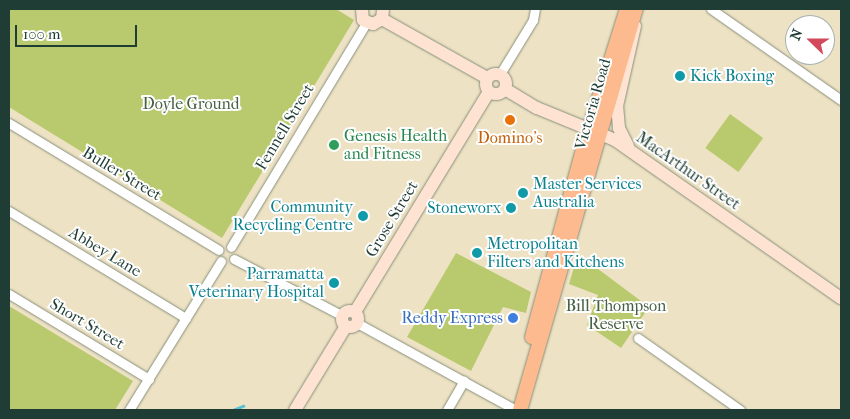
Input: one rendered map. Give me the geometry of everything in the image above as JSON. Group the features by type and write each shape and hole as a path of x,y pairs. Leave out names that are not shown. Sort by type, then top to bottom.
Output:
{"main road":[{"name":"Victoria Road","path":"515,409 590,127 627,9"},
{"name":"Victoria Road","path":"515,409 603,134 637,9"}],"street":[{"path":"362,9 366,23 382,14 487,78 500,74 535,17 535,9"},
{"path":"631,151 621,134 616,114 637,9"},
{"path":"710,9 841,100"},
{"name":"Fennell Street","path":"231,247 366,23"},
{"path":"487,78 489,92 496,94 505,89 506,82 500,74"},
{"name":"MacArthur Street","path":"505,89 537,108 590,127 631,151 841,298"},
{"name":"Grose Street","path":"295,410 489,92"},
{"name":"Buller Street","path":"9,123 219,250"},
{"name":"Abbey Lane","path":"9,211 186,318"},
{"path":"129,410 221,261 219,250 231,247 234,259"},
{"path":"221,261 234,259 515,409"},
{"name":"Short Street","path":"9,294 149,379"},
{"path":"638,338 740,410"},
{"path":"447,410 464,381"}],"green space":[{"name":"Doyle Ground","path":"9,9 336,9 354,20 222,238 9,107"},
{"path":"730,114 763,138 738,172 705,148"},
{"path":"456,253 531,292 526,313 503,307 471,371 407,337"},
{"name":"Bill Thompson Reserve","path":"578,254 649,307 621,348 587,325 598,295 569,284"},
{"path":"9,306 133,381 115,410 9,410"}],"waterway":[{"path":"233,410 243,406"}],"place":[{"name":"Kick Boxing","path":"680,76"},
{"name":"Domino's","path":"510,120"},
{"name":"Genesis Health and Fitness","path":"334,145"},
{"name":"Master Services Australia","path":"523,193"},
{"name":"Stoneworx","path":"511,208"},
{"name":"Community Recycling Centre","path":"363,216"},
{"name":"Metropolitan Filters and Kitchens","path":"477,253"},
{"name":"Parramatta Veterinary Hospital","path":"334,283"},
{"name":"Reddy Express","path":"513,318"}]}
